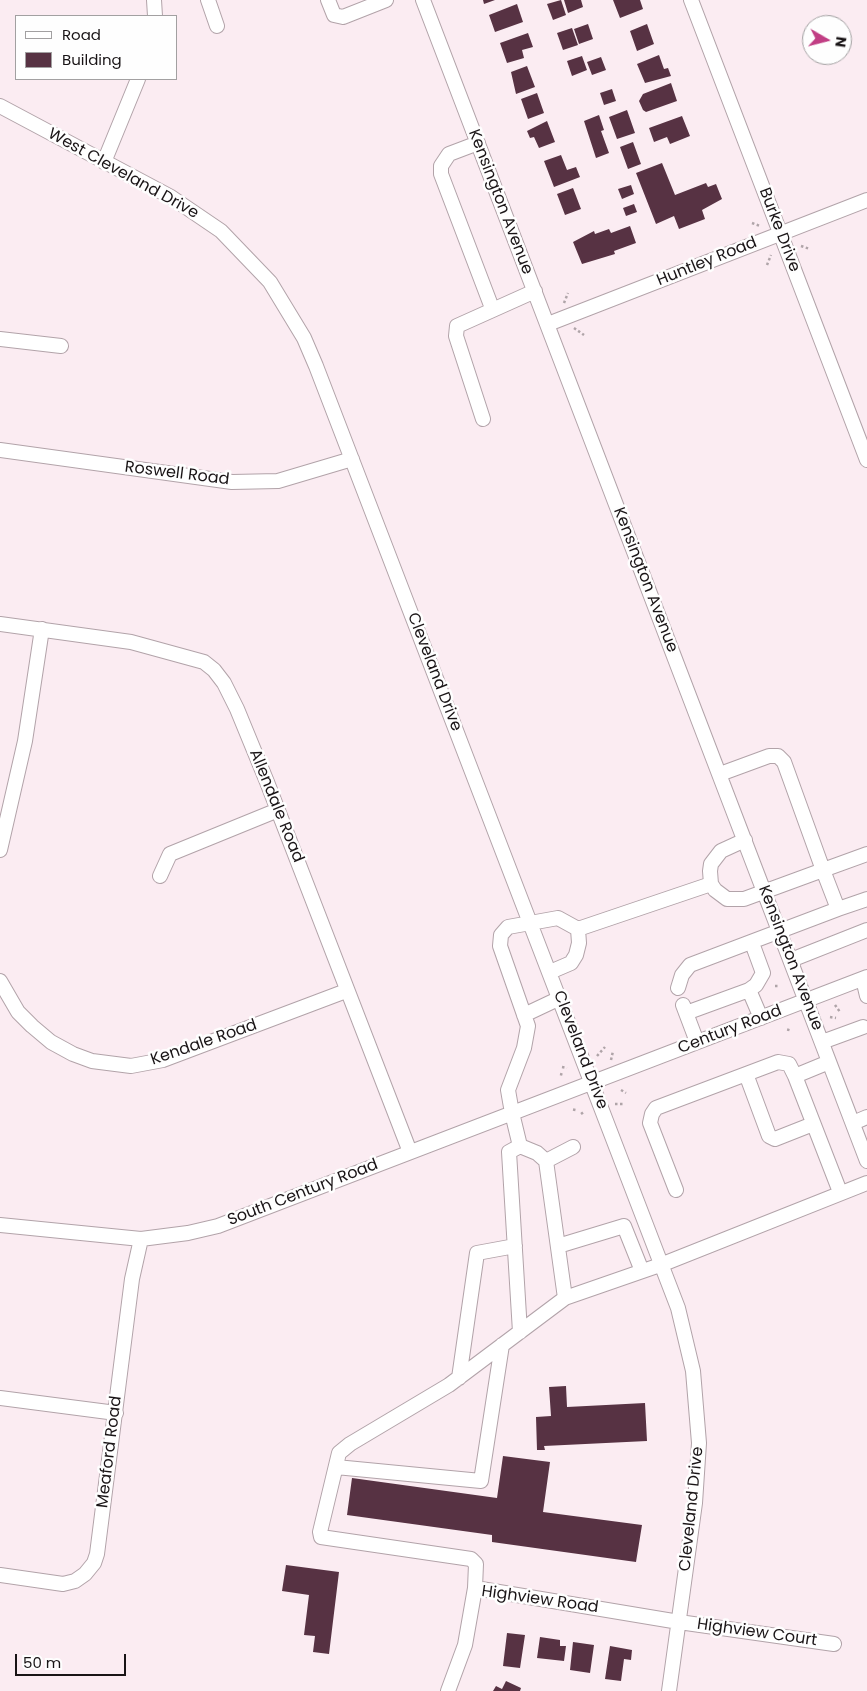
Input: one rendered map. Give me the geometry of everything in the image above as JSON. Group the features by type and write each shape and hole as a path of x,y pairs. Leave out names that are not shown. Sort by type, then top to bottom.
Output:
{"street":[{"path":"208,0 217,26"},
{"path":"328,0 334,15 343,17 386,0"},
{"name":"Kensington Avenue","path":"423,0 867,1161"},
{"name":"Burke Drive","path":"691,0 867,460"},
{"path":"104,162 138,80"},
{"name":"West Cleveland Drive","path":"0,106 192,210 221,231 250,259 286,305 304,338 342,431"},
{"path":"478,143 449,154 440,166 441,174 492,308"},
{"name":"Huntley Road","path":"548,324 867,200"},
{"path":"483,418 455,332 461,323 535,291"},
{"path":"0,339 61,346"},
{"name":"Cleveland Drive","path":"342,431 663,1264 678,1308 690,1354 698,1409 699,1443 695,1503 669,1691"},
{"name":"Roswell Road","path":"0,450 232,482 278,481 352,460"},
{"name":"Allendale Road","path":"0,624 131,642 204,662 224,683 237,709 278,810 346,991 410,1152"},
{"path":"0,850 25,741 42,629"},
{"path":"720,774 769,756 778,756 784,762 838,909"},
{"path":"160,876 170,854 278,810"},
{"path":"744,840 725,849 715,858 710,871 712,884 720,896 732,900 744,900 867,854"},
{"path":"520,1146 508,1090 524,1048 528,1026 500,946 501,935 508,927 558,918 578,929 712,884"},
{"path":"678,988 682,975 690,965 867,899"},
{"path":"550,972 571,963 576,955 579,944 578,929"},
{"path":"791,960 867,930"},
{"path":"697,1042 684,1008 749,990 756,985 763,973 752,943"},
{"path":"865,978 867,996"},
{"name":"Century Road","path":"593,1082 865,978"},
{"name":"Kendale Road","path":"0,982 18,1012 51,1042 73,1054 92,1061 131,1066 163,1060 346,991"},
{"path":"749,990 761,1018"},
{"path":"524,1015 560,998"},
{"path":"822,1042 866,1028"},
{"path":"676,1190 650,1123 656,1108 778,1062 789,1064 795,1076 840,1192"},
{"path":"795,1076 829,1062"},
{"path":"746,1074 769,1136 775,1138 814,1124"},
{"name":"South Century Road","path":"0,1225 141,1239 188,1233 218,1226 593,1082"},
{"path":"853,1123 867,1117"},
{"path":"520,1146 537,1153 546,1161 565,1298"},
{"path":"520,1146 509,1152 520,1332"},
{"path":"546,1161 573,1147"},
{"path":"475,1588 476,1564 471,1559 321,1537 320,1532 339,1452 459,1378 565,1298 642,1272 840,1192 867,1183"},
{"path":"558,1246 624,1226 642,1272"},
{"name":"Meaford Road","path":"0,1575 63,1584 85,1574 94,1563 97,1554 116,1412 132,1279 141,1239"},
{"path":"459,1378 477,1253 515,1246"},
{"path":"336,1467 481,1481 502,1345"},
{"path":"0,1398 116,1412"},
{"name":"Highview Road","path":"448,1691 465,1644 475,1588 679,1622"},
{"name":"Highview Court","path":"679,1622 834,1644"}],"path":[{"path":"752,223 761,226"},
{"path":"799,245 810,249"},
{"path":"768,265 771,254"},
{"path":"564,304 568,293"},
{"path":"573,327 584,335"},
{"path":"835,1006 840,1012"},
{"path":"830,1017 836,1018"},
{"path":"597,1056 605,1047"},
{"path":"611,1060 614,1051"},
{"path":"562,1067 567,1068"},
{"path":"560,1074 564,1075"},
{"path":"621,1090 626,1093"},
{"path":"615,1104 623,1104"},
{"path":"574,1111 575,1106"},
{"path":"581,1114 585,1111"}],"building":[{"path":"483,0 495,0 484,4"},
{"path":"561,0 566,15 553,20 547,4"},
{"path":"564,0 581,0 583,7 568,13"},
{"path":"613,0 640,0 643,9 620,18"},
{"path":"517,4 523,22 495,32 489,15"},
{"path":"588,24 593,39 579,44 574,29"},
{"path":"647,24 654,44 637,51 630,31"},
{"path":"572,28 578,45 563,50 557,33"},
{"path":"528,33 533,47 522,50 524,58 507,63 500,43"},
{"path":"659,55 664,69 668,68 671,76 645,83 637,64"},
{"path":"582,56 587,70 572,76 567,61"},
{"path":"601,57 606,70 592,75 587,62"},
{"path":"527,66 535,87 516,94 511,72"},
{"path":"671,83 677,101 646,112 643,110 639,101 643,94"},
{"path":"612,89 616,101 604,105 600,93"},
{"path":"537,93 544,113 528,119 521,99"},
{"path":"627,110 635,133 617,139 609,117"},
{"path":"599,115 604,130 601,131 609,153 596,158 584,121"},
{"path":"682,116 690,136 670,144 667,137 654,142 649,128"},
{"path":"547,121 555,142 539,148 534,137 530,138 527,131"},
{"path":"633,142 641,164 628,169 620,147"},
{"path":"561,155 567,170 576,167 580,177 554,187 544,161"},
{"path":"662,163 675,195 706,183 708,187 716,184 722,199 702,210 705,219 679,229 674,216 656,224 636,173"},
{"path":"631,185 634,194 622,199 618,189"},
{"path":"573,188 581,209 565,215 557,194"},
{"path":"634,204 637,212 626,216 623,208"},
{"path":"630,226 636,243 614,251 615,254 582,264 573,242 594,231 595,234 609,229 611,233"},
{"path":"566,1386 567,1407 645,1403 647,1441 544,1446 545,1450 537,1450 536,1417 551,1416 549,1387"},
{"path":"503,1456 550,1462 543,1512 642,1525 636,1562 492,1542 492,1535 347,1515 352,1478 497,1498"},
{"path":"286,1565 339,1572 329,1654 313,1652 315,1636 304,1635 309,1595 282,1591"},
{"path":"507,1633 525,1635 520,1668 503,1666"},
{"path":"540,1637 560,1640 560,1646 566,1646 564,1661 537,1658"},
{"path":"573,1642 594,1645 590,1673 570,1670"},
{"path":"610,1646 632,1650 631,1660 624,1659 621,1681 605,1679"},
{"path":"506,1681 521,1688 520,1691 493,1691 496,1686 502,1689"}]}
